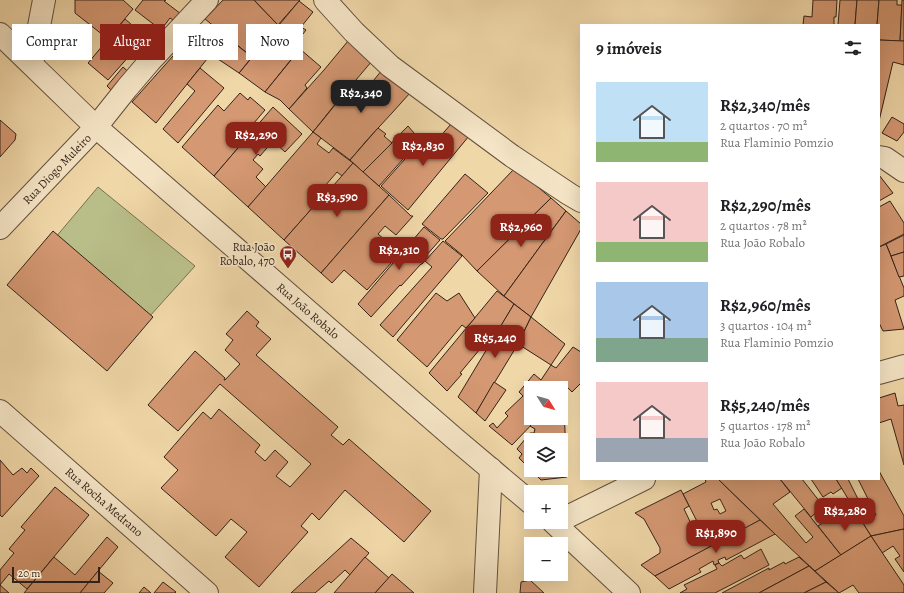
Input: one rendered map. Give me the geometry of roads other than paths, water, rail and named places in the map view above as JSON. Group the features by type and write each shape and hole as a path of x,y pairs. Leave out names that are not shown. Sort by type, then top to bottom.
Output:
{"street":[{"path":"32,64 44,0"},
{"name":"Rua Diogo Muleiro","path":"0,228 96,127 150,62 207,0"},
{"path":"325,0 354,32 390,66 512,156 580,200"},
{"name":"Rua João Robalo","path":"0,34 96,127 430,418 524,497"},
{"path":"880,157 885,158 904,171"},
{"path":"880,374 904,366"},
{"name":"Rua Rocha Medrano","path":"0,411 207,593"},
{"path":"485,593 491,469"},
{"path":"568,516 642,480"},
{"path":"563,529 629,593"}],"place":[{"name":"Rua João Robalo, 470","path":"288,269"}]}
